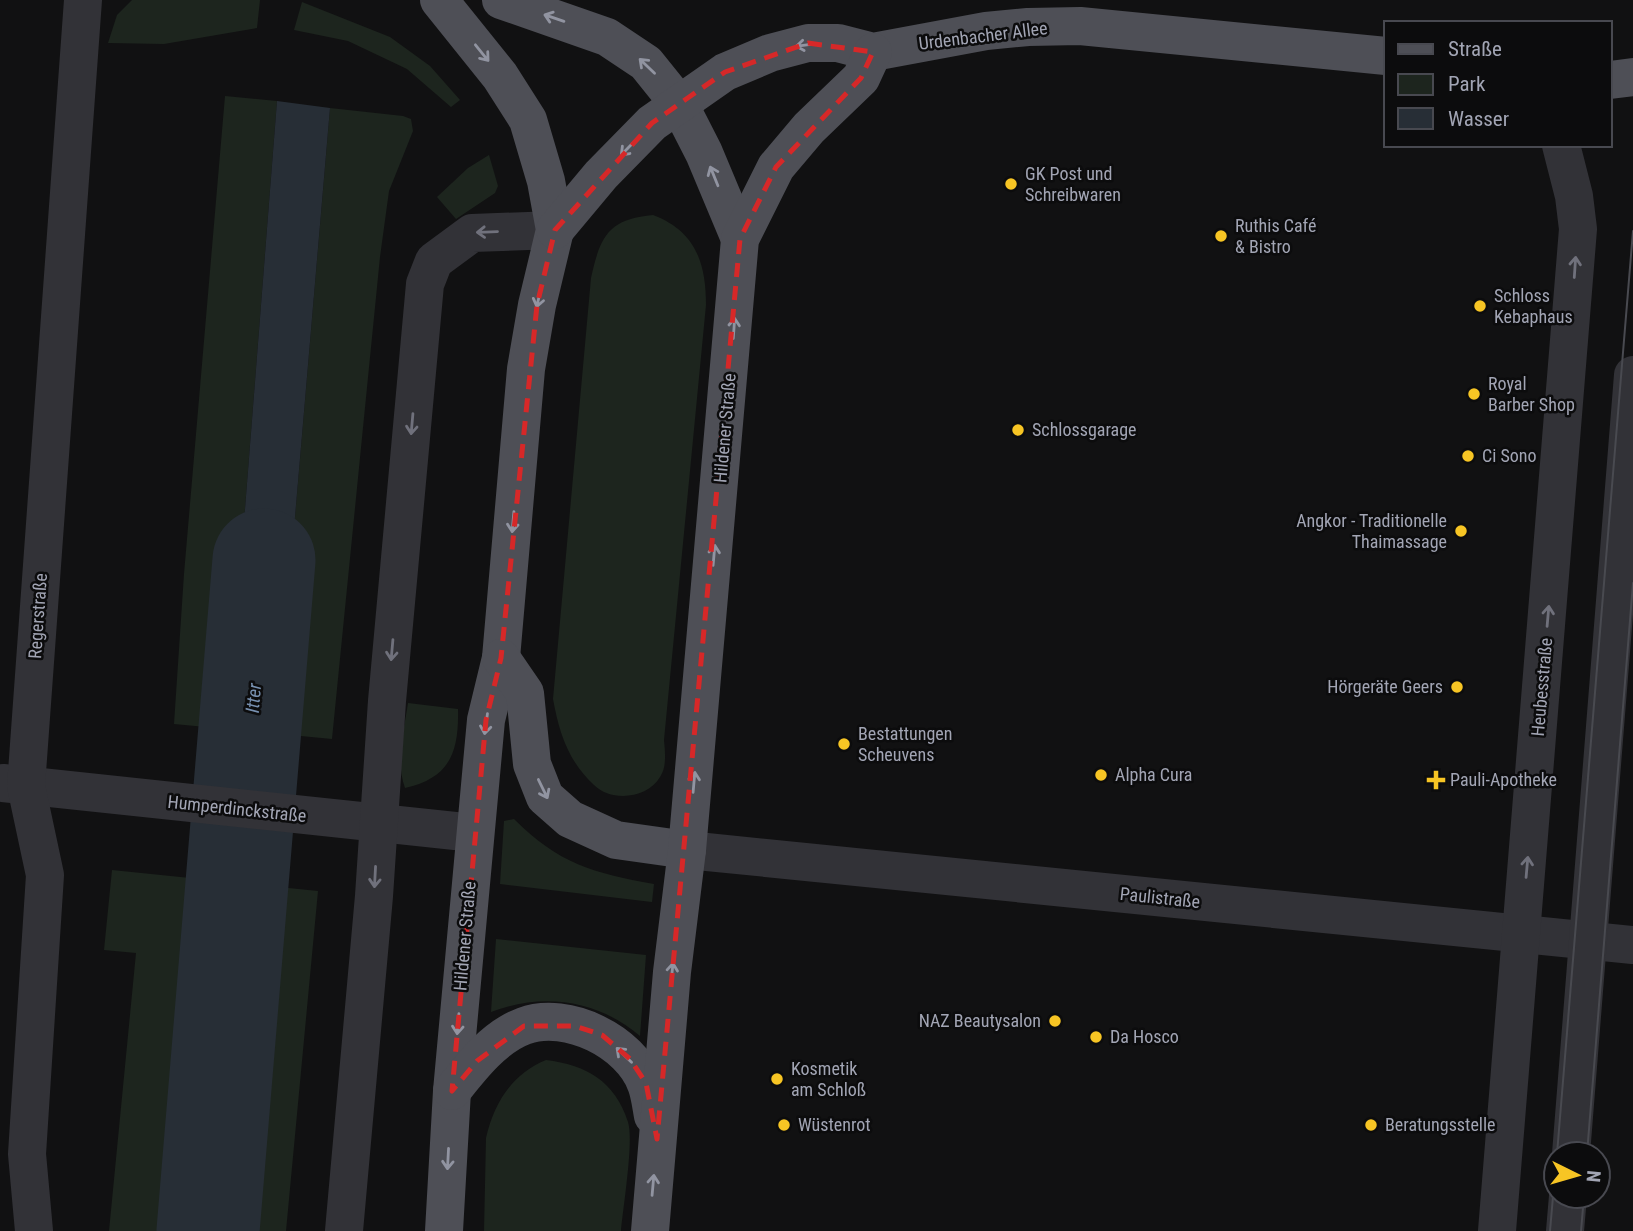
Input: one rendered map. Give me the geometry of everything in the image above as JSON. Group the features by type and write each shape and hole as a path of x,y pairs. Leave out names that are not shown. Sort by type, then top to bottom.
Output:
{"main road":[{"name":"Hildener Straße","path":"439,0 500,76 528,120 546,181 555,230 537,305 527,369 501,658 486,720 452,1091 444,1231"},
{"path":"501,0 607,37 646,63 679,104 704,153 740,239"},
{"name":"Urdenbacher Allee","path":"555,230 601,175 652,123 726,72 770,53 808,43 838,43 873,52 986,32 1028,27 1080,26 1384,56"},
{"name":"Hildener Straße","path":"650,1231 672,972 687,850 740,239 776,167 808,128 861,78 873,52"},
{"path":"1612,80 1633,77"},
{"path":"501,658 525,692 532,764 545,797 570,819 616,840 687,850"},
{"name":"Hildener Straße","path":"452,1091 496,1043 524,1026 550,1022 575,1026 602,1035 631,1059 646,1083 657,1139"}],"street":[{"name":"Regerstraße","path":"34,1231 27,1154 45,875 13,784 83,0"},
{"name":"Heubesstraße","path":"1497,1231 1578,229 1574,196 1562,147"},
{"path":"344,1231 373,908 363,822 425,284 435,261 472,233 555,230"},
{"path":"1572,1140 1633,375"},
{"name":"Humperdinckstraße","path":"13,784 474,833"},
{"name":"Paulistraße","path":"687,850 1633,945"},
{"path":"1565,1231 1567,1210"}],"highlighted area":[{"path":"808,43 873,52 861,78 776,167 740,239 657,1139 646,1083 630,1059 602,1035 575,1026 524,1026 477,1061 452,1091 486,720 501,658 537,305 555,230 652,123 725,72"}],"green space":[{"path":"132,0 260,0 257,28 164,44 108,43 117,15"},
{"path":"302,2 390,37 430,66 460,100 451,107 407,69 348,41 294,30"},
{"path":"225,96 277,101 230,700 279,704 330,108 403,116 411,119 413,131 389,191 380,257 332,739 174,724 184,574"},
{"path":"489,155 498,186 495,193 456,219 437,197 468,168"},
{"path":"653,215 679,230 695,250 704,275 706,305 664,740 665,764 660,777 647,790 619,796 594,785 577,766 558,723 553,699 591,278 598,251 608,233 626,221"},
{"path":"408,703 458,709 458,724 454,750 442,770 405,788 400,756"},
{"path":"514,819 546,847 578,864 613,876 654,884 652,902 500,884 504,821"},
{"path":"112,870 318,891 286,1231 109,1231 136,953 104,950"},
{"path":"496,939 646,955 640,1036 606,1014 569,1003 530,1002 491,1012"},
{"path":"546,1060 586,1071 607,1086 622,1108 630,1131 630,1144 621,1231 484,1231 486,1138 489,1125 506,1091 523,1073"}],"water":[{"path":"277,101 330,108 279,704 230,700"},
{"path":"203,879 269,886 238,1231 168,1231"}],"waterway":[{"name":"Itter","path":"208,1231 264,560"}],"tram line":[{"path":"1558,1140 1633,231"},
{"path":"1588,1140 1633,583"},
{"path":"1550,1231 1552,1210"},
{"path":"1581,1231 1583,1210"}],"place":[{"name":"GK Post und Schreibwaren","path":"1011,184"},
{"name":"Ruthis Café & Bistro","path":"1221,236"},
{"name":"Schloss Kebaphaus","path":"1480,306"},
{"name":"Royal Barber Shop","path":"1474,394"},
{"name":"Schlossgarage","path":"1018,430"},
{"name":"Ci Sono","path":"1468,456"},
{"name":"Angkor - Traditionelle Thaimassage","path":"1461,531"},
{"name":"Hörgeräte Geers","path":"1457,687"},
{"name":"Bestattungen Scheuvens","path":"844,744"},
{"name":"Alpha Cura","path":"1101,775"},
{"name":"Pauli-Apotheke","path":"1436,780"},
{"name":"NAZ Beautysalon","path":"1055,1021"},
{"name":"Da Hosco","path":"1096,1037"},
{"name":"Kosmetik am Schloß","path":"777,1079"},
{"name":"Wüstenrot","path":"784,1125"},
{"name":"Beratungsstelle","path":"1371,1125"}]}
